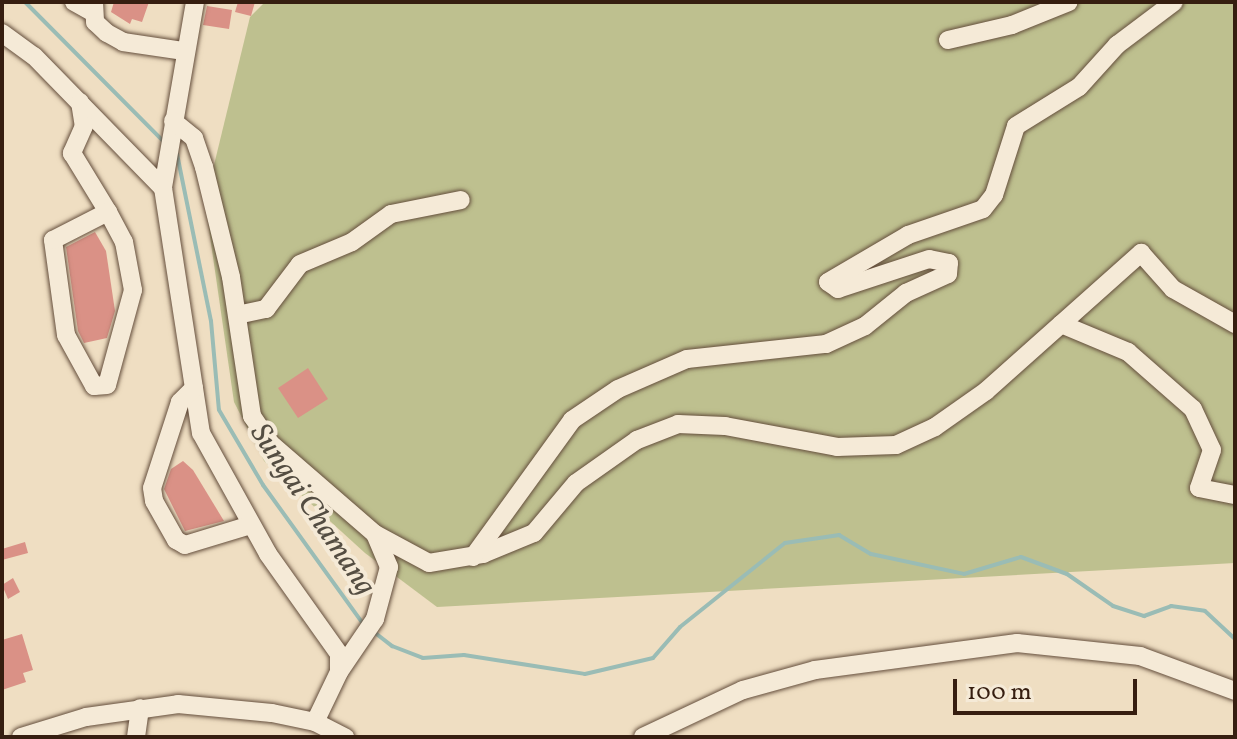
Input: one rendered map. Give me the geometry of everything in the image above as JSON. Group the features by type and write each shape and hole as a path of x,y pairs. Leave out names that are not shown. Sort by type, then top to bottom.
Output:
{"street":[{"path":"74,2 93,7 107,33 123,42 184,51"},
{"path":"195,2 184,51 163,188 204,442 251,525 327,633 339,654 339,672"},
{"path":"948,40 1012,25 1069,2"},
{"path":"473,557 572,420 618,389 698,356 826,344 865,326 906,293 948,274 949,263 929,259 838,289 828,282 908,235 983,209 994,195 1016,126 1079,87 1117,45 1174,2"},
{"path":"2,33 25,48 163,188"},
{"path":"80,102 84,126 72,153 108,212 124,242 133,290 107,385 94,386 66,335 53,240 108,212"},
{"path":"171,130 191,134 199,150 237,315 245,397 261,431 375,534 429,563 473,557 534,533 576,483 654,430 678,424 725,426 837,447 896,445 935,427 986,391 1141,253 1173,289 1235,324"},
{"path":"79,143 113,138"},
{"path":"237,315 266,309 300,264 352,242 391,214 461,200"},
{"path":"1061,324 1128,352 1193,409 1212,450 1199,488 1235,495"},
{"path":"194,388 180,402 152,488 154,501 176,540 185,545 251,525"},
{"path":"315,722 339,672 375,619 389,567 375,534"},
{"path":"643,737 743,690 815,670 1017,643 1140,656 1235,691"},
{"path":"21,737 140,708 244,707 315,722 345,737"},
{"path":"136,737 140,708"}],"green space":[{"path":"265,2 1235,2 1235,563 437,607 365,553 264,461 234,402 205,202 250,17"}],"building":[{"path":"114,2 149,2 142,22 132,19 130,24 111,12"},
{"path":"238,2 255,2 251,16 235,12"},
{"path":"207,6 232,10 229,29 203,25"},
{"path":"95,232 106,251 115,311 107,338 84,343 78,331 66,247"},
{"path":"308,368 328,399 298,418 278,388"},
{"path":"183,461 193,470 224,521 185,531 164,489 171,469"},
{"path":"25,542 28,553 2,560 2,549"},
{"path":"13,578 20,592 8,599 2,585"},
{"path":"22,634 33,670 23,673 26,682 2,690 2,640"}],"waterway":[{"name":"Sungai Chamang","path":"25,2 165,143"},
{"name":"Sungai Chamang","path":"177,154 211,321 219,410 263,485 364,625"},
{"name":"Sungai Chamang","path":"374,632 392,646 423,658 464,655 585,674 653,658 680,627 785,543 839,535 871,554 964,574 1021,557 1067,574 1113,606 1144,616 1171,606 1205,611 1235,639"}]}
